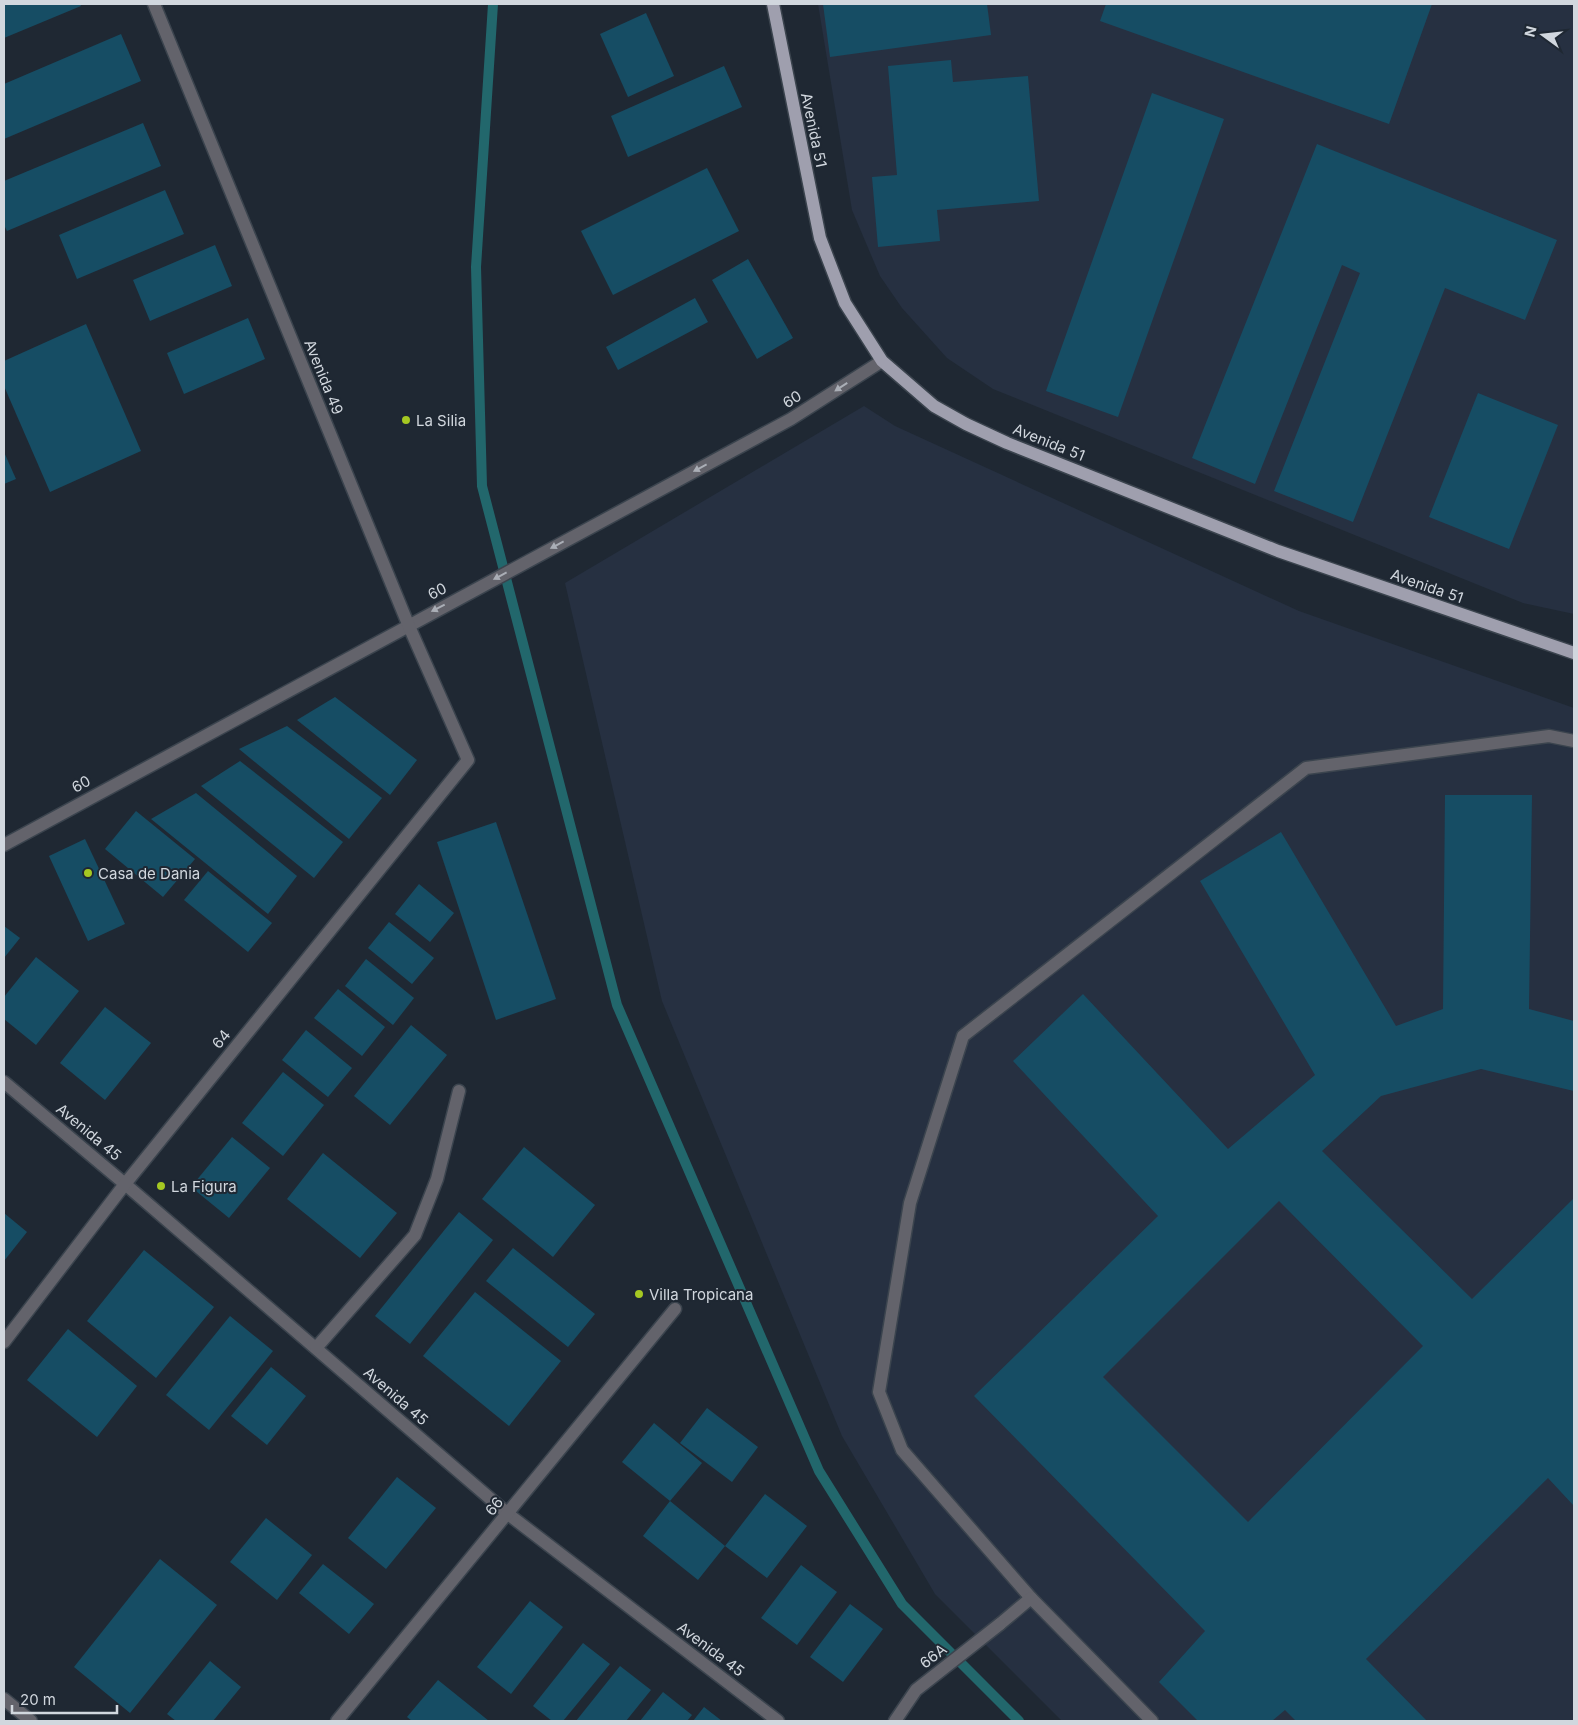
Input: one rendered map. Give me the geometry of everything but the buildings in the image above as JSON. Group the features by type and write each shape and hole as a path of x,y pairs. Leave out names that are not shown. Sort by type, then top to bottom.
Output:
{"main road":[{"name":"Avenida 51","path":"773,4 820,238 844,303 882,360 934,406 966,424 1007,442 1278,551 1574,653"}],"street":[{"name":"Avenida 49","path":"154,4 408,624 468,760"},
{"name":"60","path":"4,845 408,624 791,419 882,360"},
{"path":"1152,1721 1031,1598 902,1450 880,1392 910,1203 963,1036 1306,768 1549,736 1574,742"},
{"name":"64","path":"4,1342 125,1184 468,760"},
{"name":"Avenida 45","path":"4,1082 508,1514 778,1721"},
{"path":"316,1348 415,1235 437,1179 459,1091"},
{"name":"66","path":"337,1721 675,1309"},
{"name":"66A","path":"895,1721 916,1690 1031,1598"},
{"path":"4,1699 31,1721"}],"shaded area":[{"path":"818,4 1574,4 1574,614 1523,603 993,389 947,358 902,308 880,276 852,210"},
{"path":"864,406 895,426 1299,611 1574,708 1574,1721 1062,1721 935,1594 842,1436 662,1001 565,583"}],"waterway":[{"path":"493,4 476,267 482,486 617,1005 819,1471 902,1604 1019,1721"}],"place":[{"name":"La Silia","path":"406,420"},
{"name":"Casa de Dania","path":"88,873"},
{"name":"La Figura","path":"161,1186"},
{"name":"Villa Tropicana","path":"639,1294"}]}
